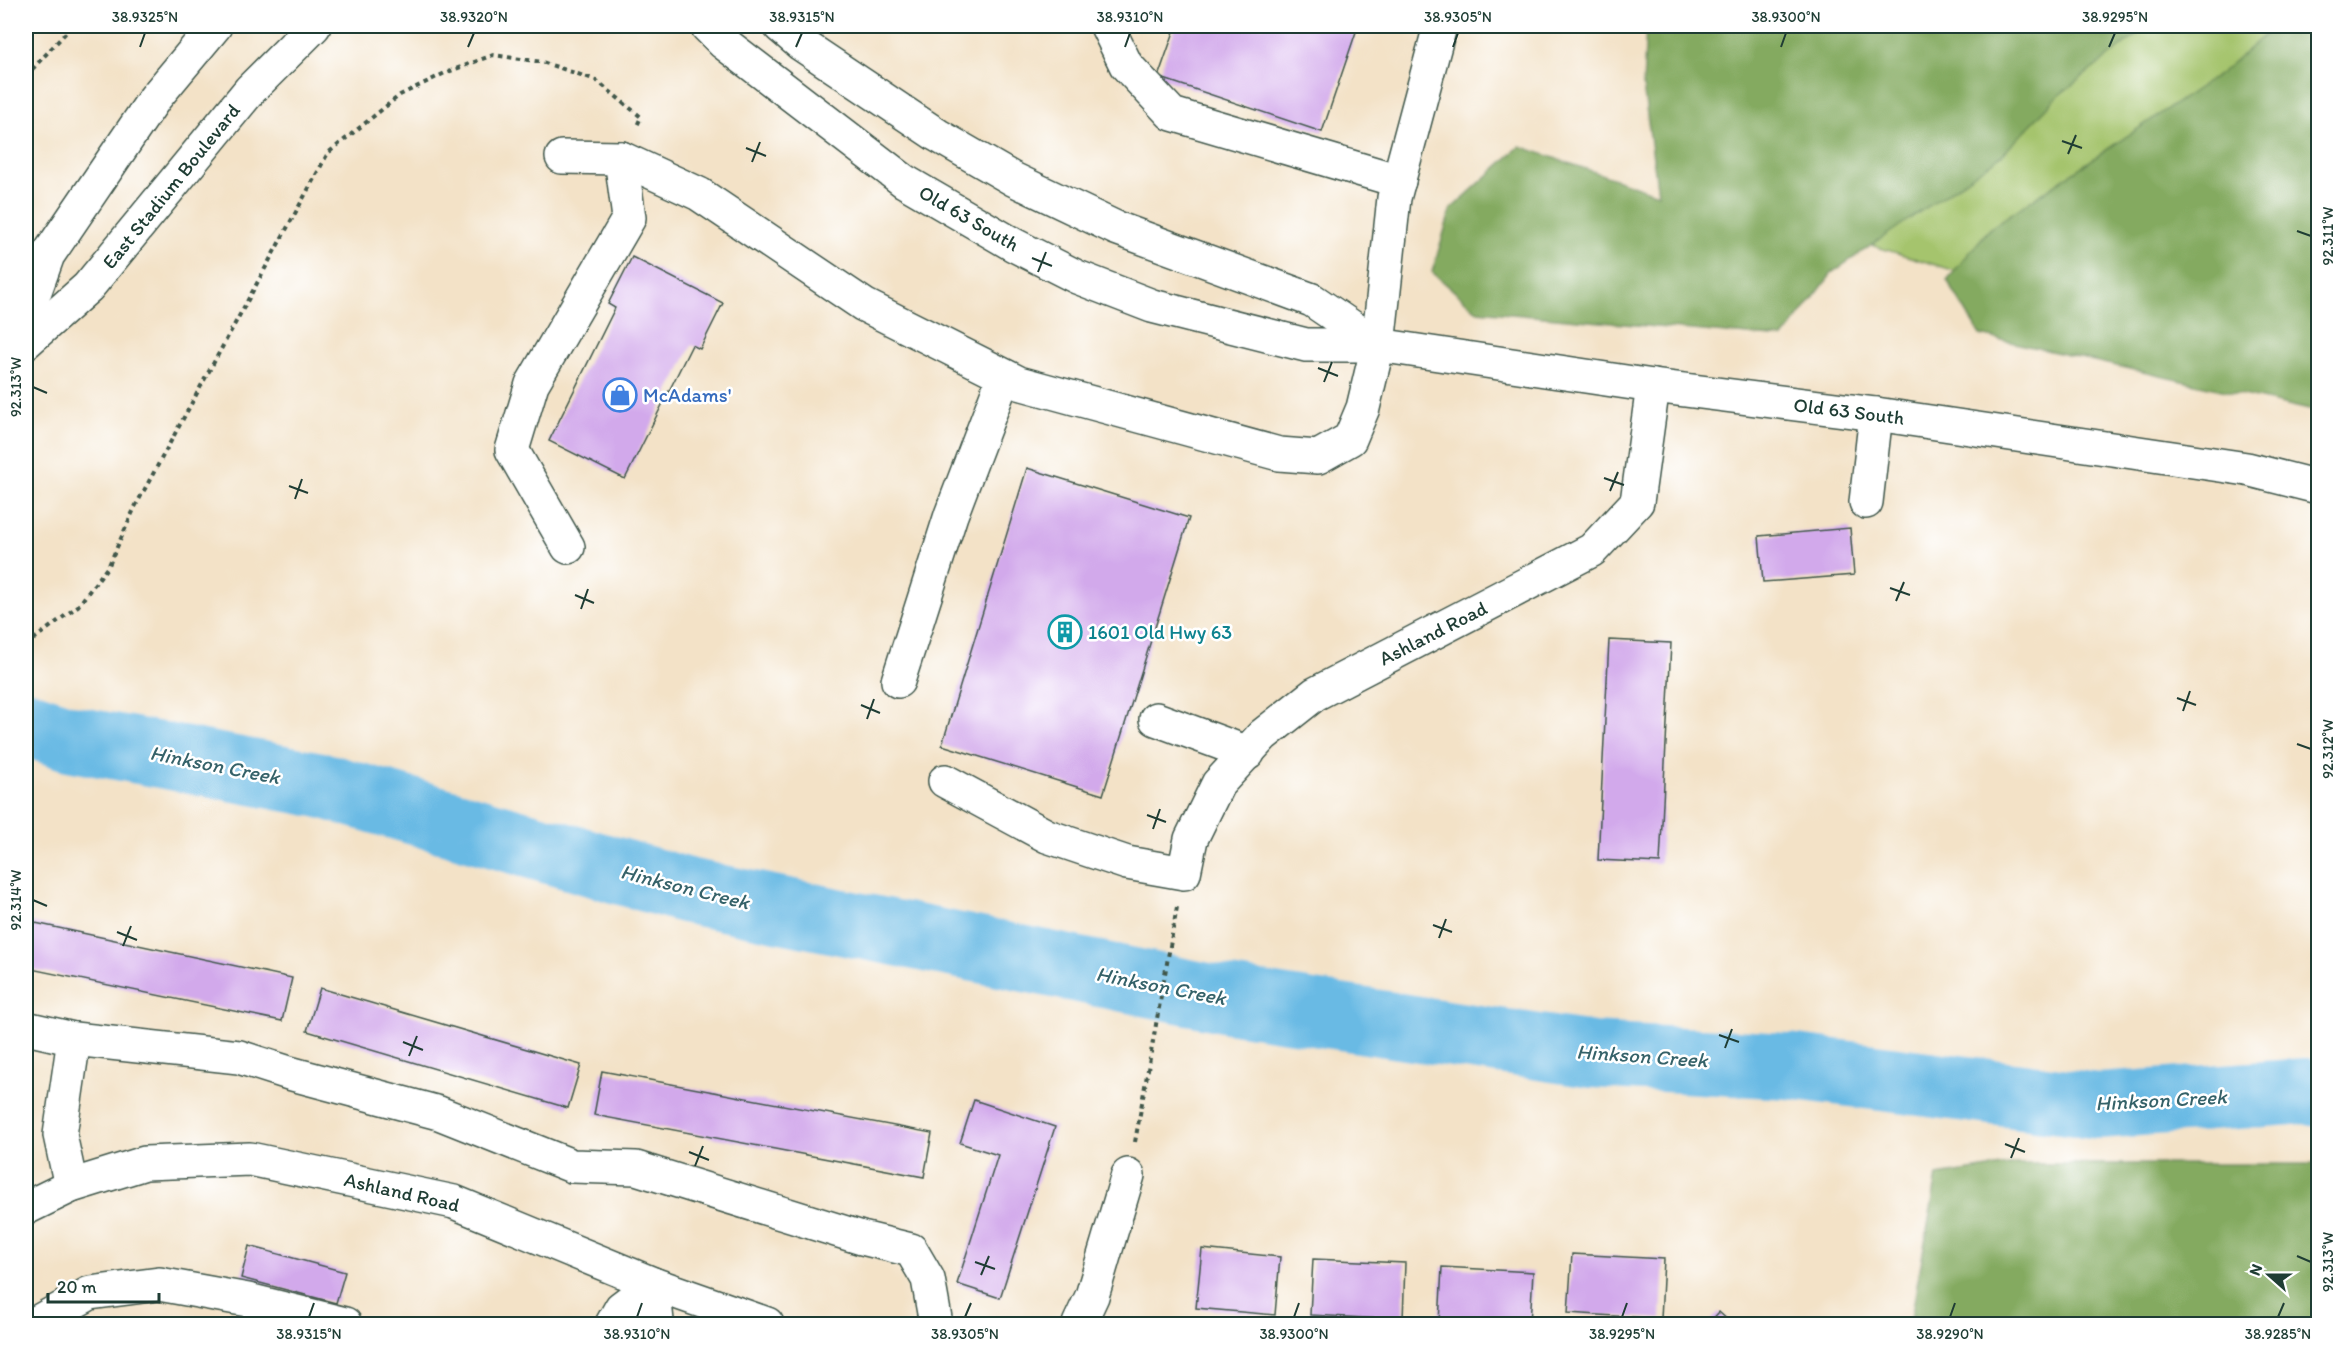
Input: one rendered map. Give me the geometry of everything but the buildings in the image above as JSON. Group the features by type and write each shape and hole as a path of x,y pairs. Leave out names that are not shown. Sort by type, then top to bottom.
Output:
{"main road":[{"path":"26,316 48,255 155,98 215,26"},
{"name":"East Stadium Boulevard","path":"26,342 88,287 250,90 314,26"},
{"name":"Old 63 South","path":"707,26 724,43 904,181 1014,245 1077,277 1152,306 1305,345 1378,345 1653,386 1876,414 2247,469 2319,487"},
{"name":"Old 63 South","path":"780,26 801,45 937,135 1013,179 1116,228 1312,300 1378,345"},
{"path":"1107,26 1126,65 1172,114 1399,182"},
{"path":"562,157 621,158 699,194 864,304 1019,383 1280,454 1318,457 1350,439 1363,408 1378,345 1394,198 1440,26"},
{"path":"568,547 512,450 532,384 629,219 621,158"},
{"path":"897,681 951,515 1004,375"},
{"name":"Ashland Road","path":"945,781 1047,836 1127,863 1184,873 1191,839 1218,784 1263,735 1315,694 1592,550 1637,502 1653,386"},
{"path":"1866,502 1876,414"},
{"path":"1156,719 1248,753"},
{"path":"26,1028 74,1040 239,1057 439,1113 572,1166 636,1168 862,1238 911,1250 928,1279 936,1324"},
{"path":"71,1186 60,1135 74,1040"},
{"name":"Ashland Road","path":"26,1208 71,1186 145,1162 250,1159 454,1202 653,1284 767,1324"},
{"path":"1079,1324 1092,1296 1128,1175"},
{"path":"34,1324 90,1293 159,1284 248,1300 345,1324"},
{"path":"612,1324 621,1308 653,1284"},
{"path":"653,1284 656,1324"}],"path":[{"path":"26,76 72,26"},
{"path":"26,645 78,606 109,565 135,507 328,153 400,94 445,73 493,55 542,62 596,80 641,117 621,158"},
{"path":"1139,1122 1174,921"}],"green space":[{"path":"1646,26 2148,26 2058,96 2002,155 1833,272 1783,338 1477,311 1432,272 1451,209 1520,146 1658,194 1643,86"},
{"path":"1885,26 2318,26 2318,382 1864,243"},
{"path":"2275,26 2318,26 2318,412 1980,335 1947,280 1990,228 2221,73"},
{"path":"2015,1164 2318,1164 2318,1324 1910,1324 1937,1176"}],"waterway":[{"name":"Hinkson Creek","path":"26,723 69,738 321,785 688,891 1228,1000 1592,1055 1788,1066 2099,1106 2306,1091 2318,1094"}],"place":[{"name":"McAdams'","path":"620,395"},
{"name":"1601 Old Hwy 63","path":"1065,632"}]}
